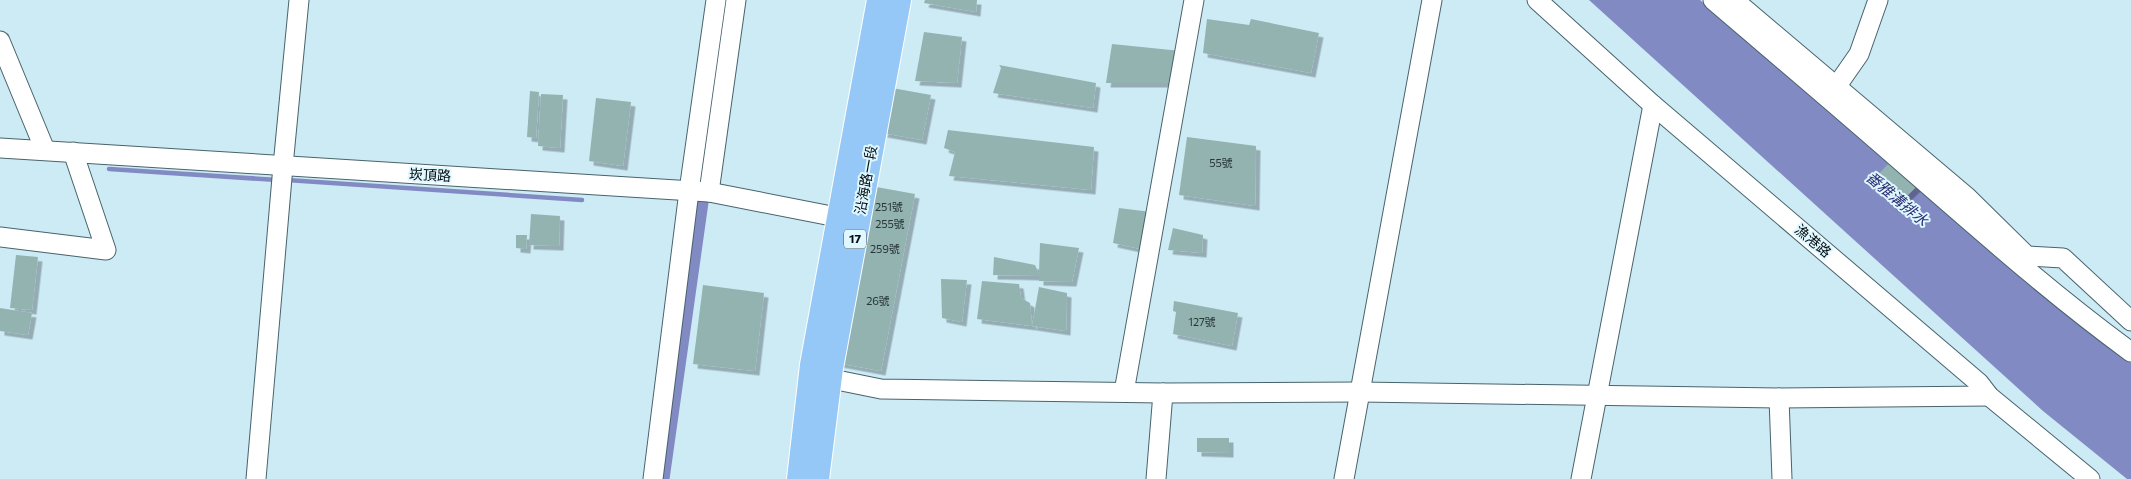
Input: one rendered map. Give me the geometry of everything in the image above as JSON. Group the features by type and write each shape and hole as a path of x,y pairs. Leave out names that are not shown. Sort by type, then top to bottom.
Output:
{"main road":[{"name":"沿海路一段","path":"849,219 879,0"},
{"name":"沿海路一段","path":"799,479 849,219 899,0"},
{"name":"沿海路一段","path":"817,479 820,377"}],"street":[{"path":"256,479 299,0"},
{"path":"653,479 689,190 716,0"},
{"path":"709,192 736,0"},
{"path":"1124,392 1194,0"},
{"path":"1344,479 1432,0"},
{"name":"漁港路","path":"1538,0 1652,105 1980,383 1989,396 2090,479"},
{"path":"1713,0 1967,197 2028,256 2063,258 2131,321"},
{"path":"1734,0 1836,96 2039,280 2081,316 2131,352"},
{"path":"1836,96 1859,54 1878,0"},
{"path":"0,41 45,150"},
{"path":"1581,479 1652,105"},
{"name":"崁頂路","path":"0,148 689,190 709,192 849,219"},
{"path":"0,237 106,250 73,152"},
{"path":"820,377 882,389 1163,393 1360,392 1779,398 1989,396"},
{"path":"1156,479 1163,393"},
{"path":"1779,398 1782,479"}],"water":[{"name":"番雅溝排水","path":"1589,0 1700,0 1844,118 2131,363 2131,479 2127,479 2043,411"}],"building":[{"path":"925,0 977,0 976,12 924,3"},
{"path":"1207,19 1249,25 1251,19 1319,33 1311,73 1203,53"},
{"path":"924,32 962,37 957,83 915,81"},
{"path":"1112,44 1181,51 1173,83 1106,83"},
{"path":"999,65 1096,83 1093,108 993,93 1001,68"},
{"path":"892,88 931,95 922,140 883,133"},
{"path":"530,91 539,92 536,138 527,137"},
{"path":"541,94 563,95 560,148 538,146"},
{"path":"596,98 631,102 623,166 589,161"},
{"path":"948,130 1094,147 1091,190 949,176 955,152 944,148"},
{"path":"1187,137 1256,146 1255,206 1179,195"},
{"path":"1891,161 1917,186 1895,208 1870,183"},
{"path":"871,186 915,194 881,371 838,363"},
{"path":"1119,208 1151,212 1145,250 1113,243"},
{"path":"531,214 560,216 559,246 529,245"},
{"path":"1173,228 1203,235 1202,253 1168,250"},
{"path":"516,235 527,235 526,249 516,248"},
{"path":"1040,243 1079,248 1072,282 1039,281 1039,276 993,275 994,257 1035,265 1039,274"},
{"path":"16,255 38,257 32,310 10,308"},
{"path":"941,279 967,280 962,322 942,318"},
{"path":"982,281 1019,284 1021,298 1030,303 1032,326 977,319"},
{"path":"703,285 764,293 755,371 693,364"},
{"path":"1039,287 1067,293 1066,331 1032,326"},
{"path":"1174,301 1238,313 1232,346 1173,334 1176,312 1173,311"},
{"path":"0,308 32,313 28,335 0,331"},
{"path":"1197,438 1229,438 1229,453 1197,452"}],"waterway":[{"path":"109,169 277,180"},
{"path":"287,180 582,200"},
{"path":"662,479 704,181"}]}
